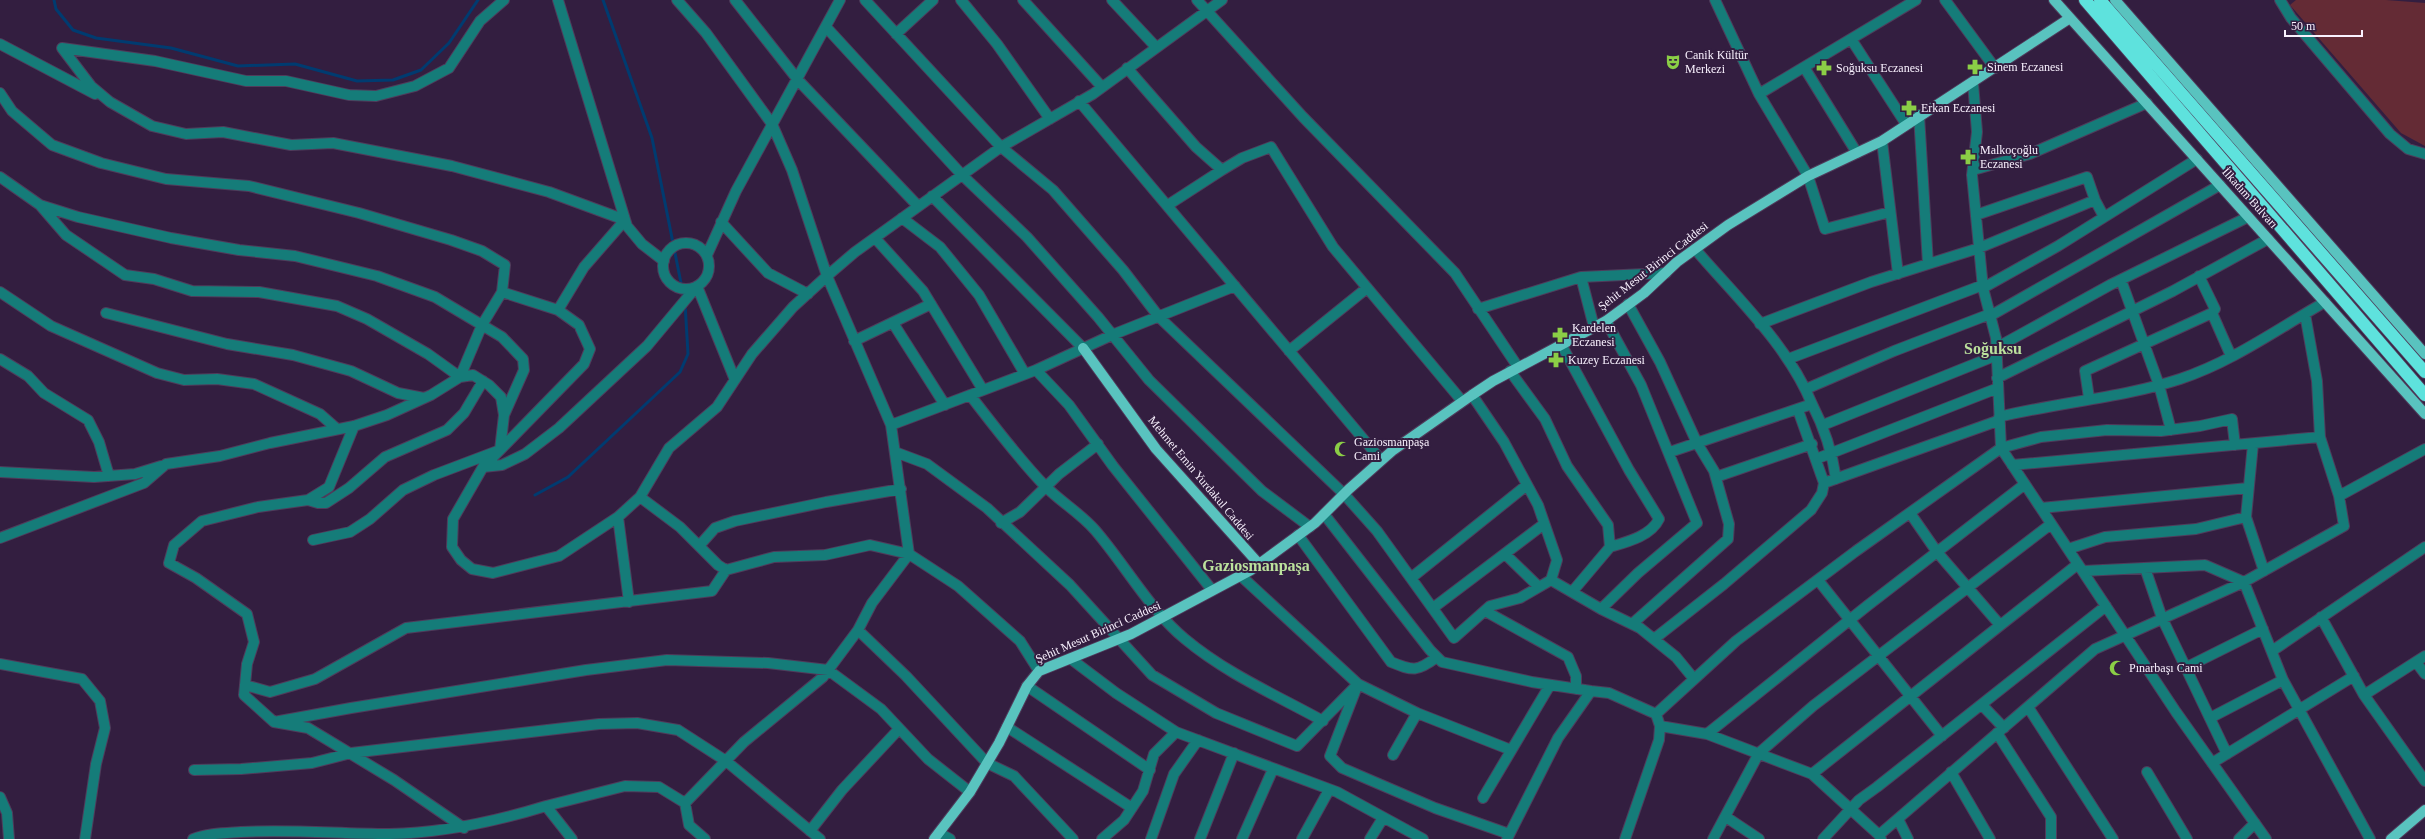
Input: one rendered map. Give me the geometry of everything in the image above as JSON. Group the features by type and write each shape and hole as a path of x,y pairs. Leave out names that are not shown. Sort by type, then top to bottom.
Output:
{"highway":[{"name":"İlkadım Bulvarı","path":"2085,0 2425,395"},
{"name":"İlkadım Bulvarı","path":"2100,0 2425,372"}],"main road":[{"name":"İlkadım Bulvarı","path":"2054,0 2424,414"},
{"path":"2115,0 2425,354"},
{"name":"Şehit Mesut Birinci Caddesi","path":"936,836 970,792 1007,727 1027,686 1039,671 1118,639 1162,618 1212,590 1241,576 1310,527 1381,460 1462,401 1514,369 1606,321 1728,224 1808,176 1882,141 1920,115 1973,83 2070,18"},
{"name":"Mehmet Emin Yurdakul Caddesi","path":"1083,348 1156,449 1259,564"},
{"path":"2391,839 2425,810"}],"street":[{"path":"110,102 91,86 62,48 155,60 246,81 286,81 349,94 376,96 415,86 436,77 449,68 480,21 504,0"},
{"path":"558,0 627,226 642,244 664,262"},
{"path":"677,0 706,33 772,124 804,204 828,276 854,341 891,425 909,554 872,603 858,630 823,677 744,742 685,803"},
{"path":"735,0 798,80 918,206"},
{"path":"483,467 502,466 524,454 559,428 647,346 707,276 709,269 707,255 722,222 772,124 798,80 840,0"},
{"path":"864,0 1001,147 1053,190 1123,270 1159,317 1344,494 1377,531 1454,638 1490,606 1520,598 1551,580 1557,560 1544,524 1527,485 1504,442 1472,395"},
{"path":"896,34 933,0"},
{"path":"961,0 997,44 1050,119"},
{"path":"1023,0 1102,87"},
{"path":"1112,0 1156,47"},
{"path":"1197,0 1303,117 1455,274 1545,419 1567,466 1608,525 1610,547"},
{"path":"502,292 558,310 579,325 590,349 584,364 483,467 453,519 452,547 461,560 472,569 493,574 559,556 618,516 640,496 669,448 717,407 752,354 793,307 828,276 874,238 1001,147 1102,87 1222,0"},
{"path":"1706,0 1730,29"},
{"path":"1715,0 1760,94 1808,176 1825,229 1890,212"},
{"path":"1760,94 1916,0"},
{"path":"1945,0 1995,68"},
{"path":"2280,0 2291,18 2390,134 2408,149 2425,154"},
{"path":"826,27 962,175 1027,237 1112,335 1148,380 1262,491 1310,527"},
{"path":"1851,39 1906,124"},
{"path":"0,44 152,126 186,134 223,132 292,145 333,143 452,166 550,192 625,220"},
{"path":"1804,67 1856,153"},
{"path":"1127,68 1196,147 1222,170"},
{"path":"1973,83 1977,132 1973,170 1976,215 1983,287 1990,315 1996,352 2001,448 2212,763 2266,839"},
{"path":"0,93 12,111 52,145 101,163 166,179 249,186 359,213 451,240 482,251 504,265 502,292 482,325 460,377"},
{"path":"1079,101 1381,460"},
{"path":"1973,170 2030,154 2147,103"},
{"path":"1920,115 1928,264"},
{"path":"1882,141 1898,274"},
{"path":"1168,205 1242,158 1271,147 1333,247 1462,401"},
{"path":"1788,359 1983,287 2058,246 2197,159"},
{"path":"0,177 40,205 66,235 125,275 154,279 192,291 259,292 337,306 367,319 428,354 460,377"},
{"path":"1976,215 2087,177 2095,200 2104,217"},
{"path":"1806,389 1990,315 2220,185"},
{"path":"932,196 1083,348"},
{"path":"1760,324 1898,274 1979,248 2095,200"},
{"path":"40,205 78,217 171,238 239,250 295,256 377,276 435,297 502,337 524,359 524,370 504,415"},
{"path":"1823,425 1996,352 2122,280 2248,217"},
{"path":"902,218 940,247 979,296 1025,374"},
{"path":"558,310 584,267 625,220"},
{"path":"722,222 768,273 808,294"},
{"path":"874,238 923,291 983,390"},
{"path":"1816,459 1998,383 2268,239"},
{"path":"697,286 683,288 676,286 666,276 664,262 670,249 683,243 697,245 707,255"},
{"path":"1695,249 1760,324 1788,359 1806,389 1823,425 1832,452 1836,479"},
{"path":"1478,309 1581,277 1666,273"},
{"path":"2089,398 2085,371 2212,313 2215,309 2200,276"},
{"path":"1581,277 1594,327"},
{"path":"2122,280 2159,385 2171,430"},
{"path":"697,286 735,380"},
{"path":"891,425 1036,370 1112,335 1235,286"},
{"path":"1288,351 1367,288"},
{"path":"0,292 51,326 157,373 184,380 217,379 254,384 320,414 337,429"},
{"path":"1824,483 1999,418 2182,379 2231,356 2325,302"},
{"path":"854,341 931,304"},
{"path":"1628,304 1660,362 1697,444 1716,477 1729,524 1728,539 1632,624"},
{"path":"106,313 227,344 293,355 343,369 398,392 424,398"},
{"path":"2212,313 2231,356"},
{"path":"1660,726 1707,734 1812,774 1880,837 1951,772 2095,649 2125,634 2244,582 2344,526 2339,496 2320,437 2317,382 2304,314"},
{"path":"1601,609 1697,523 1670,452 1641,385 1606,321"},
{"path":"892,323 945,405"},
{"path":"1561,344 1629,470 1659,519 1656,526 1633,540 1610,547 1572,592"},
{"path":"0,359 28,376 44,392 88,420 100,442 109,476"},
{"path":"1036,370 1069,405 1212,590"},
{"path":"0,472 109,476 135,474 166,464 220,456 354,426 387,416 424,398 460,377 473,375 483,381 501,397 504,415 500,450"},
{"path":"308,500 318,503 326,503 349,488 385,457 447,430 464,413 483,381"},
{"path":"970,395 1011,447 1046,487 1084,518 1120,559 1162,618 1186,640 1228,671 1323,721"},
{"path":"1670,452 1798,410 1812,404"},
{"path":"1654,639 1724,584 1811,510 1822,493 1824,483 1812,444 1798,410"},
{"path":"1656,714 1736,641 2001,448 2041,437 2108,430 2171,430 2232,419 2236,445"},
{"path":"354,426 329,487 308,500 258,508 202,521 174,545 169,563 196,578 248,614 254,642 247,664 244,695 274,722 308,728 351,753 464,828"},
{"path":"2012,465 2320,437"},
{"path":"1001,523 1020,512 1059,474 1098,444"},
{"path":"1716,477 1812,444"},
{"path":"2253,444 2246,517 2264,571"},
{"path":"2339,496 2425,449"},
{"path":"313,540 350,532 370,519 402,490 434,475 500,450"},
{"path":"895,452 927,464 987,508 1001,523 1024,540 1070,585 1152,675 1210,710 1297,746 1358,684"},
{"path":"0,538 144,483 166,464"},
{"path":"1707,734 2025,484"},
{"path":"1411,578 1527,485"},
{"path":"2041,508 2248,488"},
{"path":"699,546 715,528 735,521 826,502 901,489"},
{"path":"640,496 680,527 718,565 726,570"},
{"path":"1910,513 1937,552 1969,587 2000,625"},
{"path":"1324,514 1442,662 1550,685 1609,694 1656,714 1660,726 1659,740 1625,839"},
{"path":"618,516 629,602"},
{"path":"2068,549 2105,537 2196,529 2246,517"},
{"path":"1433,608 1544,524"},
{"path":"1713,839 1759,753 1814,706 2051,524"},
{"path":"1298,535 1391,662 1410,670 1425,666 1437,657"},
{"path":"245,686 270,692 315,679 406,628 712,591 726,570 774,557 825,555 870,546 909,554 964,591 1020,641 1039,671"},
{"path":"2272,651 2425,547"},
{"path":"1505,554 1539,587"},
{"path":"1812,774 1908,696 2000,625 2081,567 2145,568 2205,565 2244,582 2283,680 2370,839"},
{"path":"2145,568 2162,618 2227,754"},
{"path":"1241,576 1358,684 1417,713 1511,750"},
{"path":"1551,580 1601,609 1632,624 1654,639 1676,657 1694,679"},
{"path":"1818,580 1908,696 1942,736"},
{"path":"1824,839 1849,809 2106,606"},
{"path":"1485,611 1568,657 1576,676 1576,689"},
{"path":"2321,617 2364,695 2425,781"},
{"path":"858,630 906,676 987,763 1014,776 1074,839"},
{"path":"2186,668 2263,630"},
{"path":"2364,695 2425,656"},
{"path":"1071,659 1116,693 1176,732 1329,790 1365,806 1383,818 1422,839"},
{"path":"274,722 586,670 667,660 768,663 828,670 881,709 928,759 970,792"},
{"path":"2416,662 2425,674"},
{"path":"0,664 82,679 100,701 105,728 96,764 85,839"},
{"path":"2212,763 2300,711 2354,676"},
{"path":"2210,718 2283,680"},
{"path":"1358,684 1330,756 1342,768 1435,808 1508,837 1558,738 1591,691"},
{"path":"1483,798 1550,685"},
{"path":"1027,686 1150,770"},
{"path":"1982,705 2001,730 2051,817 2051,839"},
{"path":"2028,707 2113,839"},
{"path":"1393,755 1417,713"},
{"path":"194,770 241,769 312,763 351,753 599,724 637,723 678,730 726,761 820,839"},
{"path":"1007,727 1132,808"},
{"path":"810,831 842,790 900,729"},
{"path":"1102,839 1124,820 1143,791 1154,754 1176,732"},
{"path":"1151,839 1174,774 1198,740"},
{"path":"1200,839 1234,753"},
{"path":"1242,839 1273,769"},
{"path":"1951,772 1990,839"},
{"path":"2147,772 2187,839"},
{"path":"193,839 227,833 291,835 391,834 440,831 493,822 546,806 625,786 659,787 685,803"},
{"path":"1302,839 1329,790"},
{"path":"0,797 7,813 9,839"},
{"path":"685,803 688,825 705,839"},
{"path":"546,806 572,839"},
{"path":"1726,817 1759,839"},
{"path":"1370,839 1383,818"},
{"path":"1898,819 1908,839"},
{"path":"2239,839 2255,823"},
{"path":"936,836 950,839"}],"shaded area":[{"path":"2296,0 2386,0 2425,3 2425,146 2401,133 2290,5"}],"waterway":[{"path":"54,0 56,9 73,30 96,38 171,48 238,66 295,64 357,81 393,80 421,70 449,43 478,0"},
{"path":"603,0 652,138 684,298"},
{"path":"535,495 568,477 680,372 688,354 685,303"}],"place":[{"name":"Canik Kültür Merkezi","path":"1673,62"},
{"name":"Sinem Eczanesi","path":"1975,67"},
{"name":"Soğuksu Eczanesi","path":"1824,68"},
{"name":"Erkan Eczanesi","path":"1909,108"},
{"name":"Malkoçoğlu Eczanesi","path":"1968,157"},
{"name":"Kardelen Eczanesi","path":"1560,335"},
{"name":"Kuzey Eczanesi","path":"1556,360"},
{"name":"Gaziosmanpaşa Cami","path":"1342,449"},
{"name":"Pınarbaşı Cami","path":"2117,668"}],"district":[{"name":"Soğuksu","path":"1993,348"},
{"name":"Gaziosmanpaşa","path":"1256,565"}]}
